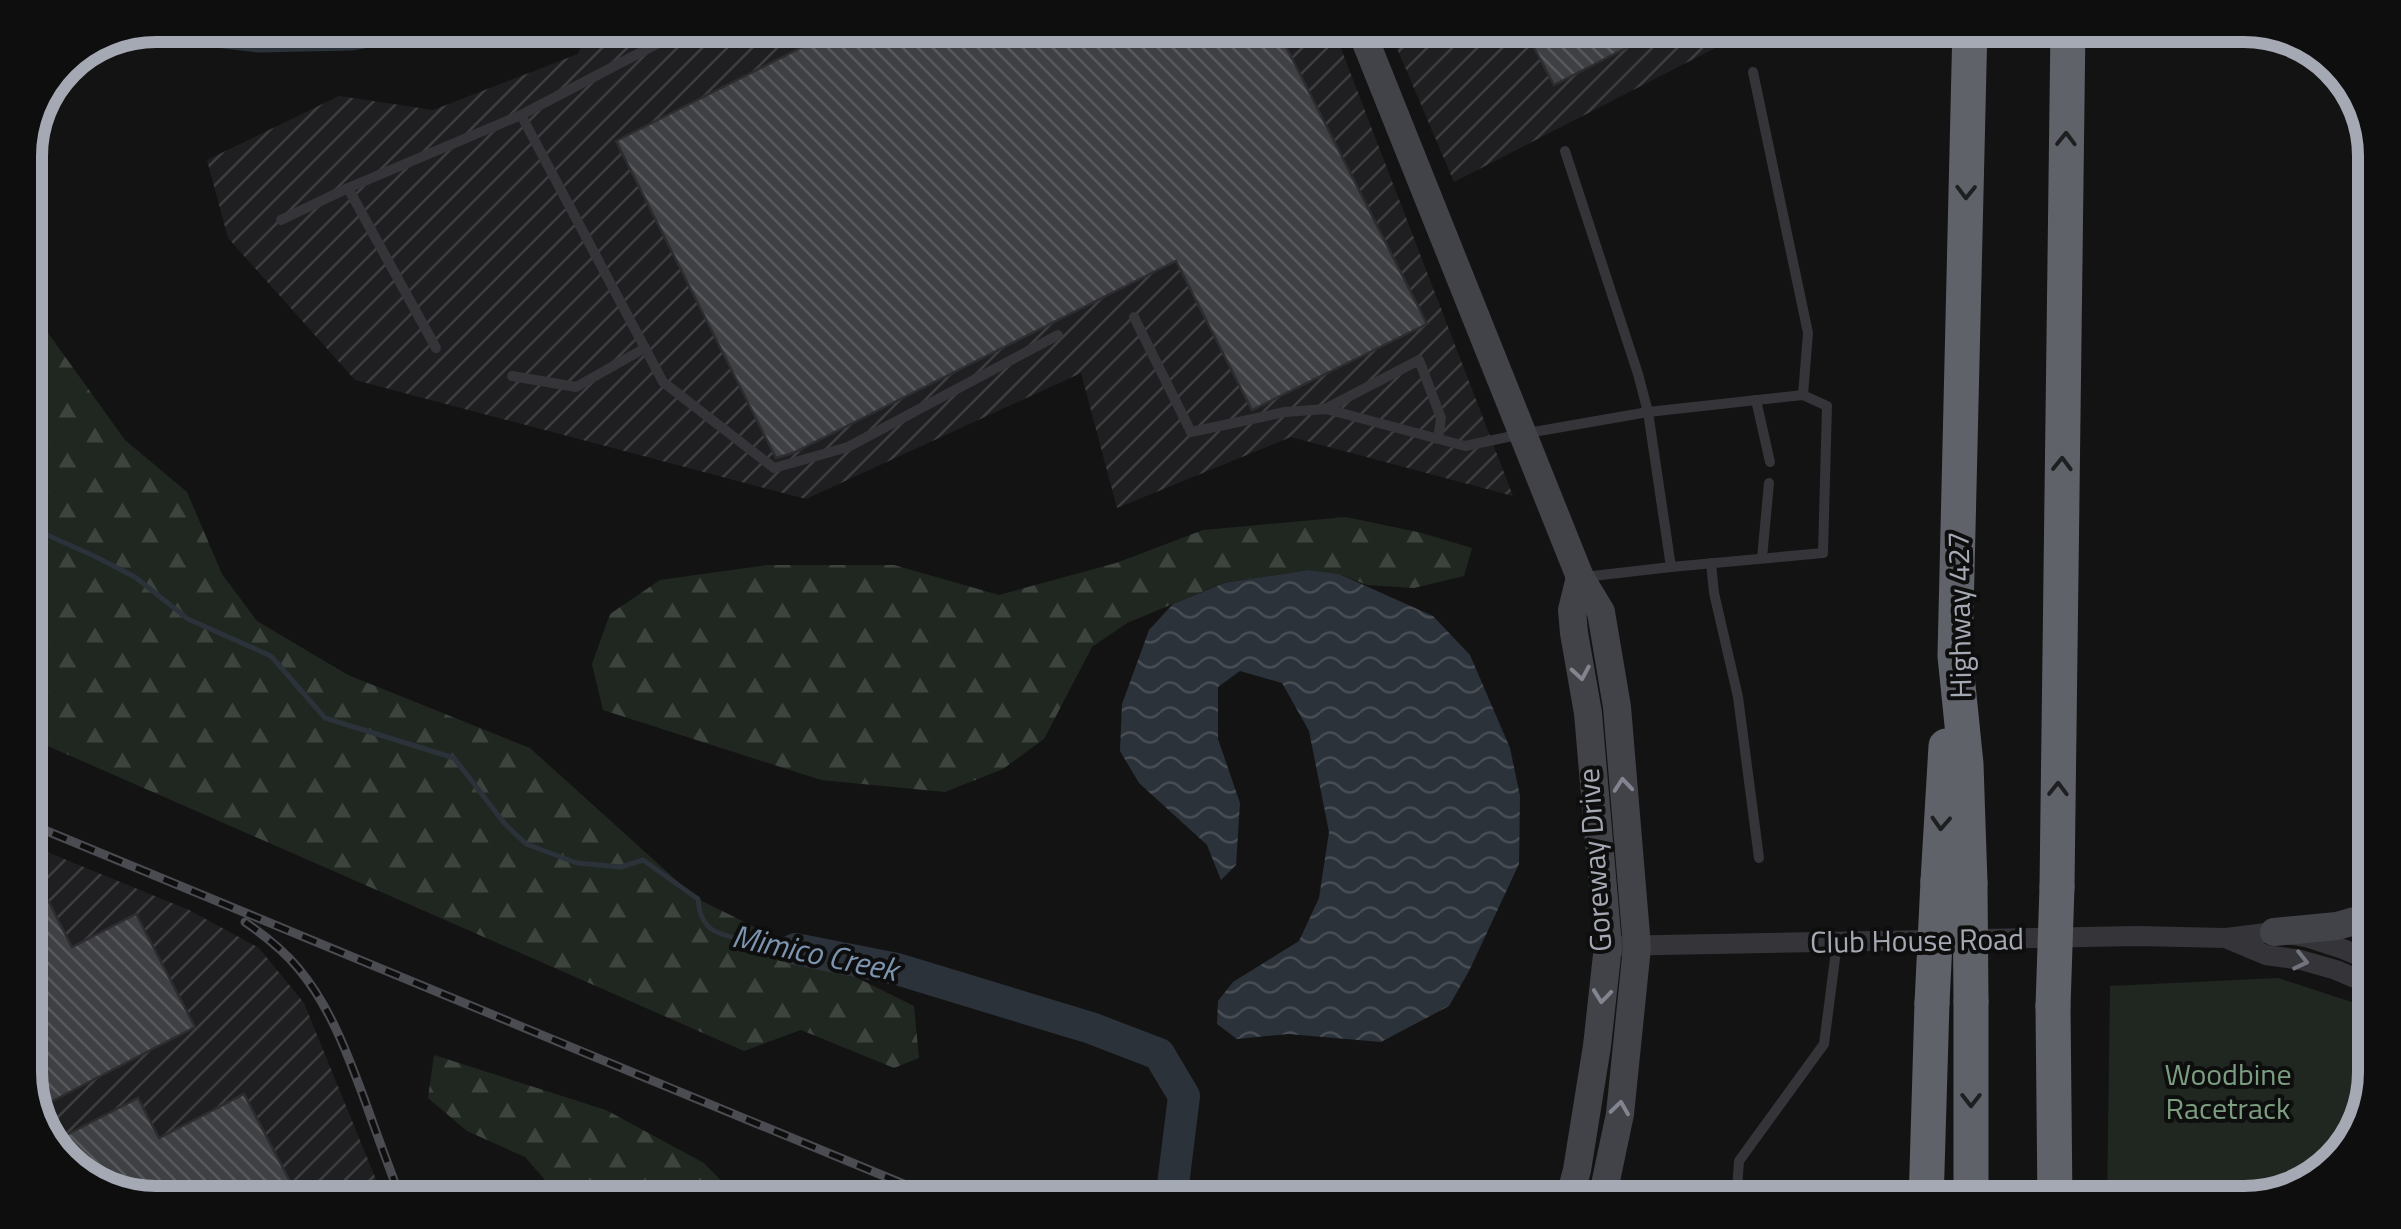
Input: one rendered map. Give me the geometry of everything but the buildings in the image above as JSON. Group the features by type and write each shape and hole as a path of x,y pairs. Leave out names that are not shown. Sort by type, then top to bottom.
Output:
{"highway":[{"name":"Highway 427","path":"1970,42 1956,656 1966,764 1954,882 1970,1002 1970,1186"},
{"path":"2056,1186 2053,1006 2068,42"},
{"path":"1927,1186 1932,1003 1954,882"}],"main road":[{"name":"Goreway Drive","path":"1366,42 1580,577 1601,612 1616,707 1637,947 1620,1114 1606,1186"},
{"name":"Goreway Drive","path":"1573,1186 1597,1046 1608,946 1588,712 1572,610 1580,577"},
{"path":"2274,932 2337,926 2358,920"}],"street":[{"name":"Club House Road","path":"1608,946 2137,936 2226,938 2274,932 2324,942 2358,956"},
{"name":"Club House Road","path":"2226,938 2266,954 2336,970 2358,980"}],"lane":[{"path":"282,220 521,115 661,42"},
{"path":"1753,72 1808,334 1803,395"},
{"path":"521,115 663,382 774,468 848,447 1058,335"},
{"path":"1565,151 1648,412 1671,567"},
{"path":"348,188 436,348"},
{"path":"1134,317 1191,432 1284,412 1326,408 1464,446 1648,412 1756,400 1803,395 1827,406 1823,553 1580,577"},
{"path":"512,376 576,387 645,348"},
{"path":"1326,408 1420,360 1442,418 1438,439"},
{"path":"1756,400 1770,462"},
{"path":"1762,558 1769,483"},
{"path":"1711,563 1738,697 1759,858"},
{"path":"1737,1186 1739,1162 1824,1044 1837,943"}],"shaded area":[{"path":"583,42 1339,42 1513,496 1291,437 1117,508 1081,373 806,499 355,380 228,238 207,160 339,96 433,110 578,54"},
{"path":"1394,42 1727,42 1454,182"},
{"path":"43,850 189,910 259,948 304,1003 379,1186 142,1186 106,1175 71,1148 54,1123 45,1094"}],"green space":[{"path":"43,326 125,440 187,492 222,574 257,621 348,675 530,748 696,898 914,1006 919,1058 894,1068 801,1030 744,1051 43,744"},
{"path":"1346,517 1472,548 1464,576 1414,588 1367,585 1339,574 1308,570 1223,583 1127,623 1092,647 1044,739 1003,769 945,792 821,780 603,710 592,664 610,614 660,580 767,565 894,565 999,595 1116,563 1203,530"},
{"name":"Woodbine Racetrack","path":"2278,978 2358,1004 2356,1094 2339,1136 2308,1167 2274,1183 2107,1186 2110,986"},
{"path":"434,1055 606,1110 704,1163 726,1186 550,1186 525,1157 467,1131 428,1098"}],"water":[{"path":"1308,570 1339,574 1433,616 1470,655 1510,748 1520,796 1519,864 1469,971 1449,1006 1381,1042 1288,1034 1237,1039 1217,1024 1218,1001 1233,982 1299,941 1319,898 1329,832 1309,731 1282,683 1240,671 1218,687 1218,739 1240,803 1236,865 1221,880 1207,845 1139,783 1120,751 1122,704 1149,630 1173,604 1224,583"}],"waterway":[{"path":"190,42 258,50 352,48 387,42"},
{"name":"Mimico Creek","path":"43,533 135,577 188,619 271,656 325,718 454,758 505,824 526,844 577,863 621,867 643,860 698,899 710,928 751,942 795,949"},
{"name":"Mimico Creek","path":"795,949 897,969 1091,1028 1159,1054 1184,1096 1173,1186"}],"railway":[{"path":"43,829 908,1186"},
{"path":"245,922 292,961 329,1015 396,1186"}]}
